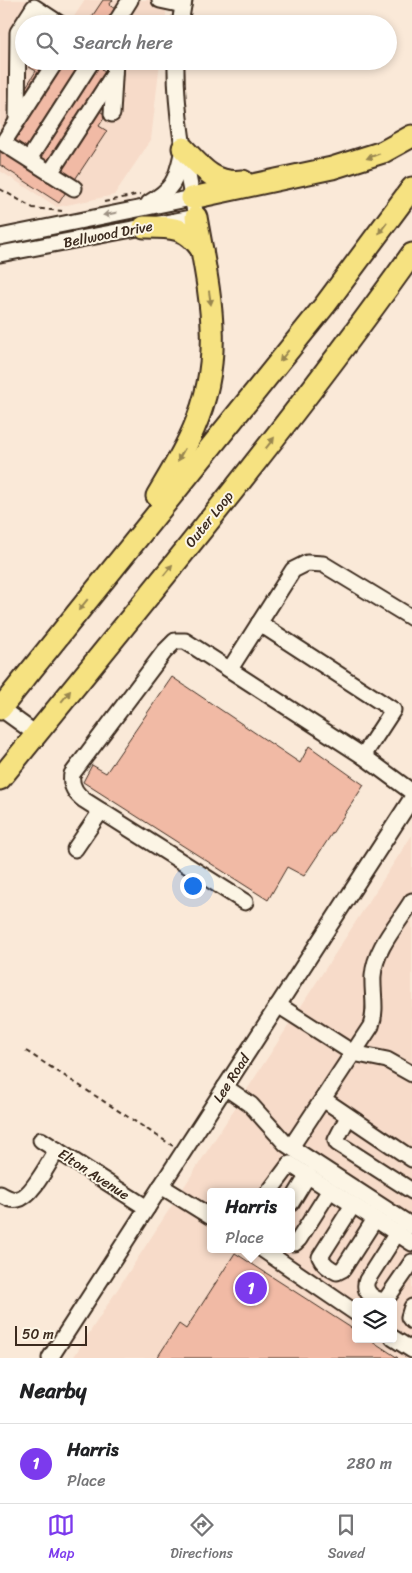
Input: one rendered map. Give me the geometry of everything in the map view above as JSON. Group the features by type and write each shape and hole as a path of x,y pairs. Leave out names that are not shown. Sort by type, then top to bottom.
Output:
{"highway":[{"path":"104,580 178,460 195,428 206,397 212,358 213,334 210,302 194,207 383,152 412,136"},
{"path":"183,148 208,174 226,181 241,181 295,169 332,168"},
{"path":"0,709 331,298 412,188"},
{"path":"141,218 177,229 190,236 202,250"},
{"name":"Outer Loop","path":"0,779 266,449 412,254"},
{"path":"352,336 412,272"}],"street":[{"path":"121,15 130,0"},
{"path":"160,0 183,3"},
{"path":"29,15 34,7 45,15"},
{"path":"17,121 22,70"},
{"path":"50,70 3,143 74,188"},
{"path":"29,159 86,70"},
{"path":"50,173 114,70"},
{"path":"112,114 115,70"},
{"path":"176,70 177,98 183,148 194,207"},
{"path":"141,218 176,179 183,148"},
{"name":"Bellwood Drive","path":"0,254 141,218 194,207"},
{"name":"Bellwood Drive","path":"0,237 141,218"},
{"path":"230,669 293,570 307,563 323,564 412,618"},
{"path":"259,623 393,710 363,756"},
{"path":"245,902 77,795 70,781 72,774 164,652 175,641 185,641 230,669 363,756 412,792"},
{"path":"0,709 36,734"},
{"name":"Lee Road","path":"50,1358 412,798"},
{"path":"75,849 101,811"},
{"path":"291,1147 373,1019 373,976 375,963 379,952 412,901"},
{"path":"278,1006 353,1053 387,1060 412,1074"},
{"path":"225,1087 251,1105 283,1141 291,1147 412,1226"},
{"path":"323,1099 412,1159"},
{"path":"348,1117 336,1140 337,1143 412,1191"},
{"name":"Elton Avenue","path":"41,1140 147,1208"},
{"path":"0,1194 12,1200 24,1197 31,1191 57,1150"},
{"path":"272,1188 290,1164 412,1243"},
{"path":"295,1196 308,1175"},
{"path":"161,1186 207,1215"},
{"path":"295,1243 330,1190"},
{"path":"353,1205 320,1256 330,1269 338,1272 343,1269 375,1219"},
{"path":"397,1233 366,1280 364,1285 366,1290 379,1300 385,1301 412,1262"},
{"path":"268,1253 352,1310"},
{"path":"412,1307 409,1317 412,1321"},
{"path":"397,1341 412,1350"}],"path":[{"path":"0,189 33,208 66,211"},
{"path":"104,202 143,193"},
{"path":"26,1051 183,1152"}],"shaded area":[{"path":"0,0 28,0 50,15 15,15 15,70 159,70 151,140 114,195 57,207 0,171"},
{"path":"85,0 167,0 166,15 75,15"},
{"path":"412,835 412,1358 73,1358"}],"building":[{"path":"103,0 113,0 109,5 117,10 114,15 93,15"},
{"path":"34,70 44,70 28,95 23,92 36,71"},
{"path":"56,70 77,70 24,152 9,143"},
{"path":"90,70 103,70 109,74 49,168 34,158"},
{"path":"98,110 106,115 99,126 107,131 72,184 56,174"},
{"path":"0,147 67,190 59,203 0,165"},
{"path":"172,677 300,763 309,746 364,785 304,876 287,867 268,900 83,782 92,765 106,773"},
{"path":"235,1253 352,1328 352,1343 375,1343 398,1358 157,1358 179,1324 186,1329"}],"place":[{"name":"Harris","path":"251,1288"}]}
